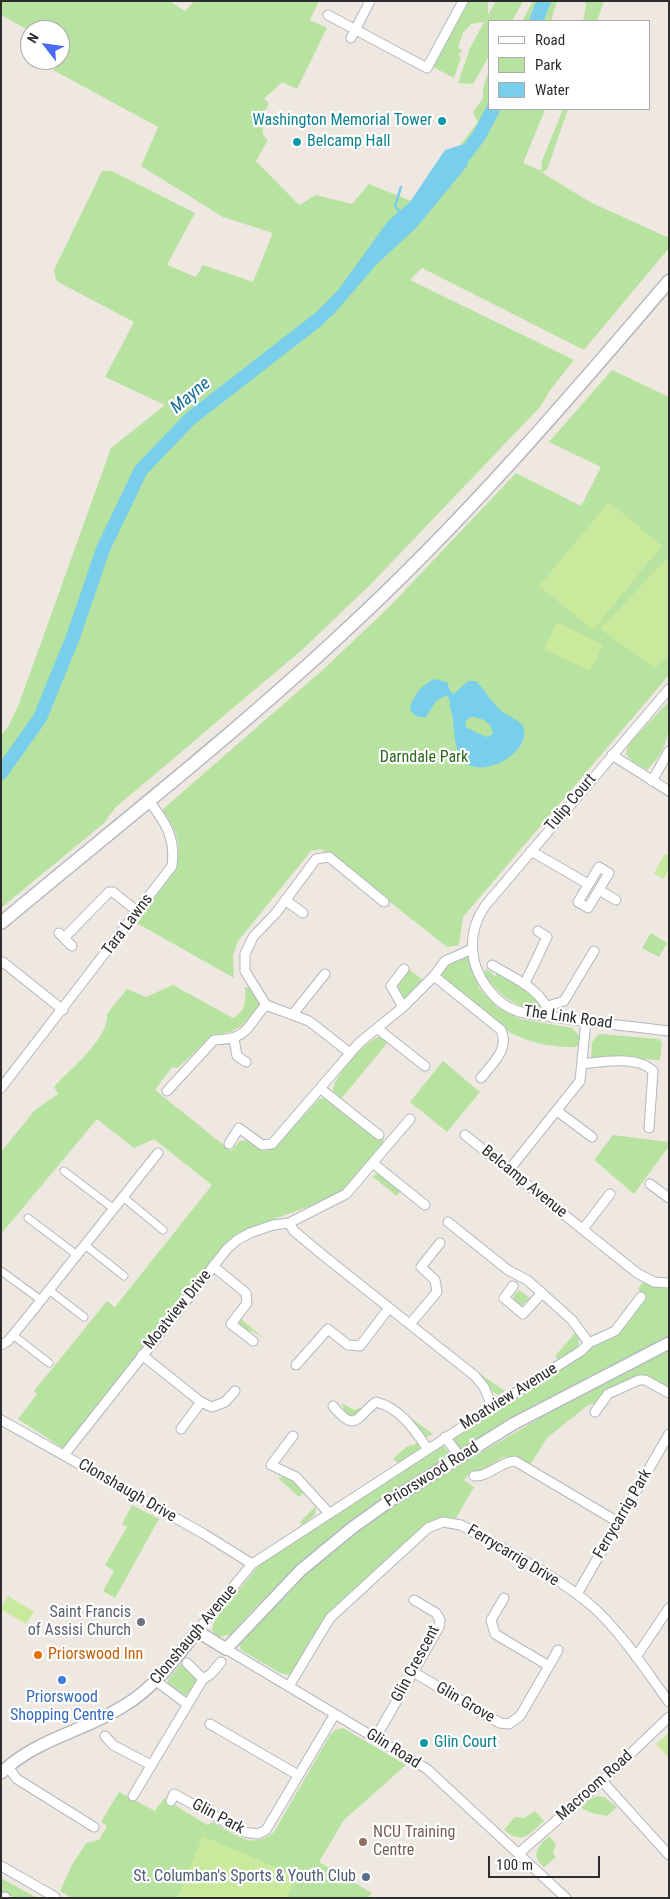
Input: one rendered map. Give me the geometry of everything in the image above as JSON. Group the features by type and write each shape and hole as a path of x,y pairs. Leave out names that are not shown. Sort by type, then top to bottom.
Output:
{"main road":[{"path":"1,923 303,670 394,584 529,444 669,281"}],"street":[{"path":"353,34 370,1"},
{"path":"328,15 353,34 430,69 463,1"},
{"name":"Tulip Court","path":"472,949 476,918 669,689"},
{"path":"652,781 669,751"},
{"path":"612,755 669,791"},
{"name":"Tara Lawns","path":"1,1088 63,1010 172,866 174,856 170,832 148,800"},
{"path":"531,851 588,884"},
{"path":"350,1053 309,1020 266,1005 245,971 245,954 253,937 285,900 316,859 329,858 384,902"},
{"path":"599,867 609,873 599,890 588,908 578,902 599,867"},
{"path":"599,890 616,900"},
{"path":"72,946 62,935 109,892 113,892 138,912"},
{"path":"285,900 303,913"},
{"path":"524,984 537,962 538,954 547,937 538,931"},
{"path":"228,1144 239,1128 262,1145 272,1144 350,1053 403,1007 434,976 445,961 472,949"},
{"name":"The Link Road","path":"472,949 476,968 484,984 501,1003 521,1012 669,1031"},
{"path":"548,1006 564,1001 594,951"},
{"path":"3,962 63,1010"},
{"path":"492,965 537,992 548,1006 551,1017"},
{"path":"403,1007 392,986 404,969"},
{"path":"293,1014 325,974"},
{"path":"434,976 501,1030 506,1039 504,1048 481,1078"},
{"path":"167,1091 214,1040 234,1039 245,1032 266,1005"},
{"path":"509,1170 558,1111 580,1081 586,1021"},
{"path":"378,1029 425,1066"},
{"path":"234,1039 237,1056 246,1062"},
{"path":"582,1064 607,1060 642,1064 651,1068 653,1071 649,1128"},
{"path":"321,1089 379,1135"},
{"path":"558,1111 592,1137"},
{"name":"Moatview Drive","path":"64,1455 213,1266 237,1240 273,1225 289,1223 346,1194 374,1164 410,1119"},
{"name":"Belcamp Avenue","path":"466,1135 637,1273 654,1282 669,1282"},
{"path":"1,1345 12,1335 41,1300 158,1153"},
{"path":"374,1164 425,1205"},
{"path":"64,1171 114,1209"},
{"path":"650,1184 669,1198"},
{"name":"Belcamp Avenue","path":"583,1228 610,1194"},
{"path":"123,1197 163,1230"},
{"path":"28,1218 76,1255"},
{"path":"448,1222 508,1270 527,1280 572,1320 588,1343"},
{"path":"289,1223 297,1233 474,1376 484,1387 491,1404"},
{"path":"410,1324 437,1292 435,1280 421,1267 440,1243"},
{"path":"85,1245 124,1276"},
{"name":"Moatview Drive","path":"213,1266 246,1293 247,1303 231,1324 253,1341"},
{"path":"1,1271 41,1300"},
{"path":"513,1286 504,1298 523,1314 542,1293"},
{"path":"49,1290 84,1317"},
{"name":"Moatview Avenue","path":"252,1564 328,1512 487,1411 491,1404 496,1404 581,1351 588,1343 615,1330 642,1296"},
{"path":"296,1366 328,1329 348,1345 360,1346 389,1308"},
{"path":"12,1335 49,1363"},
{"name":"Priorswood Road","path":"226,1649 301,1570 352,1528 391,1500 513,1424 669,1343"},
{"name":"Moatview Drive","path":"142,1355 201,1402"},
{"path":"595,1412 608,1394 639,1380 644,1380 669,1393"},
{"path":"182,1429 201,1402 212,1407 219,1405 235,1391"},
{"path":"333,1406 341,1416 351,1421 358,1420 376,1402 385,1404 412,1425 427,1448"},
{"name":"Clonshaugh Drive","path":"1,1420 252,1564"},
{"name":"Ferrycarrig Park","path":"577,1594 669,1434"},
{"path":"293,1436 271,1465 296,1477 328,1512"},
{"path":"445,1437 461,1458"},
{"path":"474,1476 480,1476 505,1461 515,1461 618,1522"},
{"name":"Ferrycarrig Drive","path":"289,1686 330,1618 428,1528 443,1522 461,1525 577,1594 595,1609 636,1657 669,1702"},
{"name":"Clonshaugh Avenue","path":"5,1770 53,1737 122,1708 156,1681 252,1564"},
{"path":"504,1598 491,1620 495,1634 549,1666"},
{"name":"Glin Crescent","path":"376,1737 438,1627 440,1620 436,1613 414,1600"},
{"path":"636,1657 669,1608"},
{"name":"Glin Road","path":"197,1631 376,1737 442,1782 566,1898"},
{"name":"Glin Grove","path":"413,1672 500,1723 510,1724 520,1716 558,1650"},
{"path":"133,1796 203,1678 212,1674 221,1662"},
{"path":"187,1663 203,1678"},
{"path":"156,1681 187,1704"},
{"name":"Glin Park","path":"170,1801 174,1794 244,1832 258,1834 266,1830 335,1714"},
{"name":"Macroom Road","path":"519,1853 602,1780 669,1717"},
{"path":"210,1724 298,1775"},
{"path":"105,1736 113,1745 152,1764"},
{"path":"5,1770 94,1827"},
{"path":"602,1780 669,1855"},
{"path":"1,1866 55,1897"}],"green space":[{"path":"1,1 169,1 185,11 194,1 319,1 310,20 327,28 297,89 282,82 264,99 269,103 261,119 264,126 263,134 268,140 256,161 299,205 316,195 352,204 369,184 416,203 478,122 473,112 483,98 483,89 488,73 488,110 545,110 523,163 541,171 542,161 563,110 568,110 547,170 541,172 590,202 669,238 669,248 584,350 422,268 410,280 574,360 551,389 540,407 370,585 304,648 115,808 104,823 1,908 1,735 8,727 19,704 111,448 165,405 105,377 134,322 60,283 56,280 54,270 102,171 112,171 195,213 167,265 196,277 203,265 253,282 273,233 223,217 141,166 158,127 53,70 70,70 70,20 20,20 20,25 1,15"},
{"path":"468,1 488,1 488,15 496,1 523,1 513,20 488,20 488,58 473,84 458,83 470,48 484,22 471,24 463,33 458,48 463,51 458,54 461,58 454,78 433,65"},
{"path":"533,1 557,1 551,20 523,20"},
{"path":"584,1 604,1 597,20 583,20 586,5"},
{"name":"Darndale Park","path":"612,370 669,397 669,675 463,917 459,945 447,947 329,854 320,849 311,851 238,941 233,955 234,978 135,922 174,870 178,857 178,843 173,827 162,810 326,667 392,604 516,473 581,506 601,467 549,442"},
{"path":"609,502 662,546 593,630 539,586"},
{"path":"669,556 669,655 655,668 600,629"},
{"path":"557,622 603,645 590,671 544,649"},
{"path":"669,701 667,738 655,762 647,770 633,762 626,754 628,745"},
{"path":"665,854 669,856 669,870 663,879 654,873"},
{"path":"651,933 667,943 659,957 642,948"},
{"path":"472,949 479,988 497,1007 520,1019 572,1028 579,1035 579,1046 565,1047 521,1038 490,1021 434,976 445,961"},
{"path":"406,967 427,983 403,1007 392,986"},
{"path":"486,969 495,976 498,972 543,1003 541,1007 535,1011 512,1002 494,987 484,973"},
{"path":"173,985 233,1018 243,1009 245,987 252,988 260,1005 241,1026 230,1032 211,1036 178,1068 172,1067 155,1090 231,1151 240,1141 248,1140 266,1151 274,1148 319,1099 327,1098 379,1139 383,1139 384,1144 351,1184 337,1196 250,1228 230,1239 166,1317 142,1355 64,1449 18,1419 37,1394 34,1391 107,1301 115,1307 212,1185 154,1139 134,1148 97,1119 1,1234 1,1152 35,1110 58,1094 54,1087 95,1043 106,1024 107,1014 127,989 146,997"},
{"path":"599,1034 659,1039 662,1043 660,1060 609,1057 591,1059 592,1042"},
{"path":"379,1037 388,1042 341,1099 333,1091 334,1085 343,1069 358,1052"},
{"path":"443,1061 480,1092 447,1132 410,1102"},
{"path":"613,1135 669,1142 669,1146 634,1194 594,1160"},
{"path":"377,1174 382,1175 401,1190 397,1196 373,1177"},
{"path":"646,1277 669,1284 669,1342 462,1457 447,1436 616,1330 643,1296 638,1289"},
{"path":"519,1290 530,1298 520,1307 513,1302 514,1295"},
{"path":"241,1318 265,1339 252,1331 247,1332 239,1325"},
{"path":"576,1332 579,1338 578,1347 559,1360 555,1356"},
{"path":"669,1348 669,1390 641,1375 605,1392 597,1403 588,1405 547,1438 530,1465 519,1459 504,1457 488,1467 472,1471 464,1480 474,1487 455,1520 410,1539 331,1611 309,1642 293,1673 289,1675 280,1673 241,1650 239,1644 252,1627 289,1588 377,1514 545,1415"},
{"path":"480,1374 505,1391 498,1395 493,1392"},
{"path":"342,1403 354,1410 363,1407 357,1415 349,1416 345,1413"},
{"path":"411,1418 433,1434 425,1438"},
{"path":"418,1443 420,1449 399,1463 393,1459 406,1447"},
{"path":"443,1445 452,1457 391,1495 333,1537 280,1583 230,1635 217,1637 212,1630 215,1619 262,1562"},
{"path":"283,1476 289,1478 305,1491 299,1497 278,1478"},
{"path":"132,1505 159,1519 115,1598 103,1591 114,1571 105,1565 127,1527 122,1524"},
{"path":"316,1506 315,1515 302,1525 300,1522"},
{"path":"8,1596 34,1612 26,1624 1,1609"},
{"path":"184,1661 196,1673 197,1680 186,1696 168,1683 168,1679"},
{"path":"343,1728 406,1765 344,1820 319,1862 372,1893 368,1898 72,1898 60,1891 72,1865 86,1843 99,1840 107,1826 101,1822 119,1792 155,1811 164,1798 207,1825 213,1822 243,1839 258,1840 266,1838 274,1832 330,1735 335,1730"},
{"path":"669,1733 669,1758 656,1744"},
{"path":"597,1796 604,1797 617,1807 607,1816 592,1813 581,1808 590,1799"},
{"path":"535,1811 544,1821 529,1834 516,1837 504,1830 515,1817 524,1818"},
{"path":"203,1836 296,1876 287,1898 177,1898"},
{"path":"549,1836 556,1844 553,1854 556,1857 544,1867 537,1858 537,1851"},
{"path":"1,1878 37,1898 16,1898 1,1893"}],"water":[{"path":"464,144 472,146 467,166 416,228 377,264 333,315 314,330 306,329 306,323 339,289 388,221 410,202 445,150"},
{"path":"434,679 447,682 450,691 454,694 468,681 476,681 504,713 523,726 523,739 519,748 501,762 490,766 470,766 463,760 458,751 450,701 447,695 436,701 426,717 417,716 410,710 415,696 421,688","holes":["470,717 488,723 493,734 486,737 467,728 465,722"]}],"waterway":[{"name":"Mayne","path":"536,20 544,1"},
{"name":"Mayne","path":"460,161 479,136 492,110"},
{"path":"400,212 395,206 401,187"},
{"name":"Mayne","path":"1,773 40,718 73,637 103,549 141,470 190,419 320,318"}],"place":[{"name":"Washington Memorial Tower","path":"442,121"},
{"name":"Belcamp Hall","path":"297,142"},
{"name":"Saint Francis of Assisi Church","path":"141,1622"},
{"name":"Priorswood Inn","path":"38,1655"},
{"name":"Priorswood Shopping Centre","path":"62,1680"},
{"name":"Glin Court","path":"424,1743"},
{"name":"NCU Training Centre","path":"363,1842"},
{"name":"St. Columban's Sports & Youth Club","path":"366,1877"}]}
